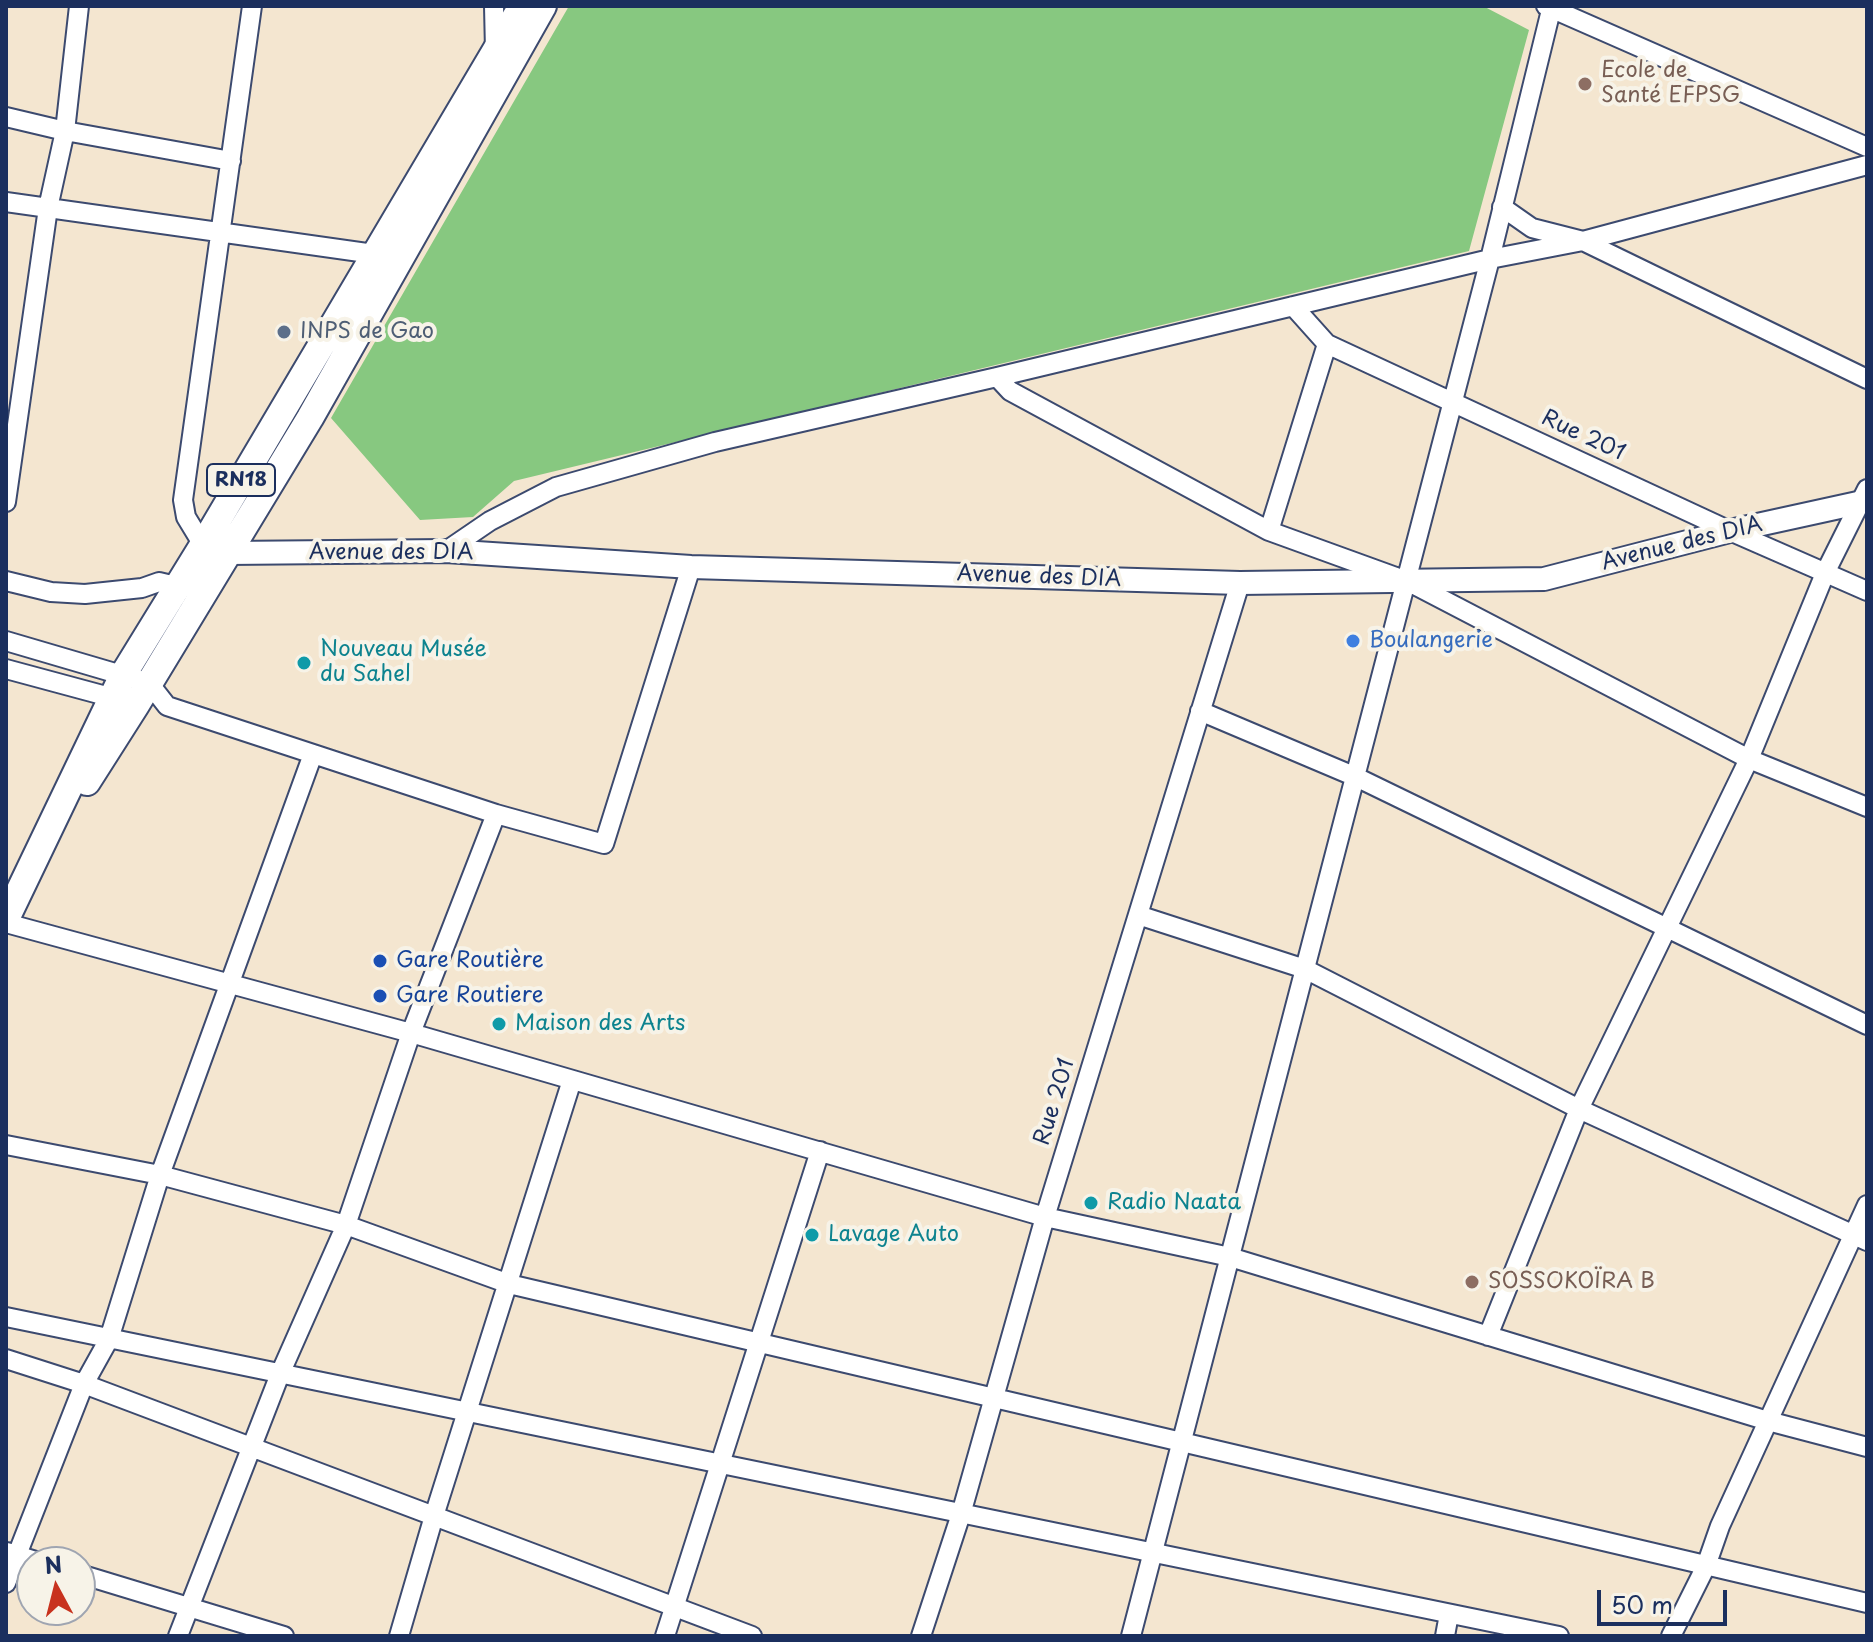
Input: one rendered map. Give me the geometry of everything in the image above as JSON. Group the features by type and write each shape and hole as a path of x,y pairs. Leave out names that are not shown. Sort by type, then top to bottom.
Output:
{"main road":[{"name":"RN18","path":"33,866 142,694 356,284 522,6"},
{"name":"RN18","path":"6,921 117,686 176,586 215,549 310,418 543,6"}],"street":[{"path":"6,502 48,208 65,131 79,6"},
{"path":"215,549 186,517 183,500 252,6"},
{"path":"494,6 495,52"},
{"path":"1131,1636 1490,259 1550,7 1867,147"},
{"path":"6,117 65,131 231,161"},
{"path":"446,551 490,521 556,487 715,442 1490,259 1583,241 1867,165"},
{"path":"6,202 374,254"},
{"path":"1502,207 1532,228 1583,241 1867,379"},
{"name":"Rue 201","path":"1293,306 1327,344 1730,531 1867,591"},
{"path":"1269,531 1327,344"},
{"path":"997,377 1010,391 1269,531 1407,581 1749,759 1867,807"},
{"path":"1488,1336 1579,1109 1749,759 1826,571 1864,497"},
{"name":"Avenue des DIA","path":"215,549 446,551 691,567 1240,583 1544,579 1864,497"},
{"path":"6,641 167,706 496,814 604,844 691,567"},
{"path":"6,581 51,592 85,594 142,588 159,582 176,586"},
{"name":"Rue 201","path":"921,1636 961,1514 1045,1217 1240,583"},
{"path":"6,669 117,686"},
{"path":"1200,711 1356,777 1867,1025"},
{"path":"6,1583 11,1554 84,1384 109,1339 160,1175 313,754"},
{"path":"178,1636 280,1374 346,1225 411,1033 496,814"},
{"path":"1138,915 1305,969 1579,1109 1860,1238"},
{"path":"6,921 411,1033 1045,1217 1230,1257 1768,1421 1867,1447"},
{"path":"399,1636 572,1080"},
{"path":"6,1145 160,1175 346,1225 509,1284 1867,1603"},
{"path":"665,1636 820,1151"},
{"path":"1671,1636 1706,1566 1720,1526 1768,1421 1860,1238 1867,1205"},
{"path":"6,1317 1559,1636"},
{"path":"6,1359 84,1384 752,1636"},
{"path":"96,1579 284,1636"},
{"path":"1445,1636 1449,1614"}],"green space":[{"path":"569,6 1483,6 1529,30 1469,251 514,481 473,517 420,520 331,418"}],"place":[{"name":"Ecole de Santé EFPSG","path":"1585,84"},
{"name":"INPS de Gao","path":"284,332"},
{"name":"Boulangerie","path":"1353,641"},
{"name":"Nouveau Musée du Sahel","path":"304,663"},
{"name":"Gare Routière","path":"380,961"},
{"name":"Gare Routiere","path":"380,996"},
{"name":"Maison des Arts","path":"499,1024"},
{"name":"Radio Naata","path":"1091,1203"},
{"name":"Lavage Auto","path":"812,1235"},
{"name":"SOSSOKOÏRA B","path":"1472,1282"}]}
